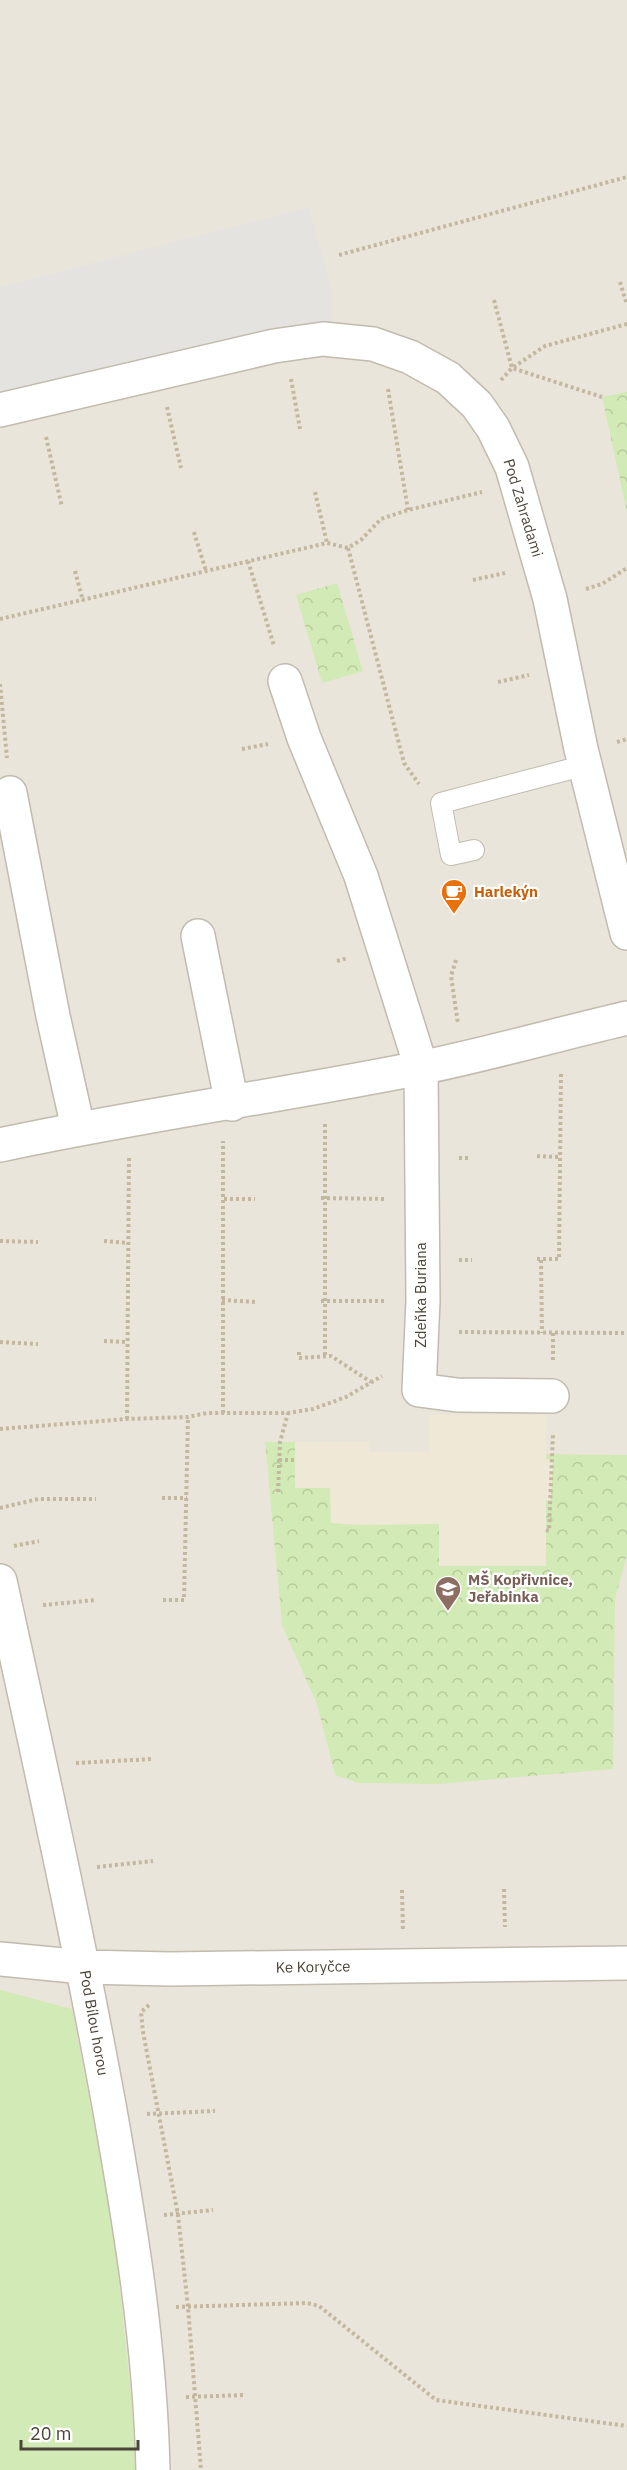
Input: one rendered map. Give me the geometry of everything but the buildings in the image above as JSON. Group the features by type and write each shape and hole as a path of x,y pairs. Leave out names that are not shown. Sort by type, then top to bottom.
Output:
{"street":[{"name":"Pod Zahradami","path":"0,410 274,346 323,339 373,344 410,357 447,378 477,405 493,428 512,467 550,599 586,765 627,933"},
{"path":"285,681 304,738 361,876 422,1068"},
{"path":"10,793 78,1128"},
{"path":"198,936 232,1104"},
{"path":"0,1145 78,1128 232,1104 422,1068 627,1018"},
{"name":"Zdeňka Buriana","path":"422,1068 423,1301 419,1390 457,1395 552,1396"},
{"name":"Pod Bílou horou","path":"3,1596 84,1967 129,2217 142,2309 151,2399 153,2470"},
{"name":"Ke Koryčce","path":"0,1959 84,1967 170,1969 627,1963"}],"lane":[{"path":"474,850 451,855 441,803 586,765"}],"path":[{"path":"339,255 627,177"},
{"path":"620,282 627,305"},
{"path":"494,300 512,368"},
{"path":"477,405 512,368 545,346 627,324"},
{"path":"512,368 602,397"},
{"path":"289,370 300,429"},
{"path":"387,386 408,510"},
{"path":"165,398 181,468"},
{"path":"43,426 62,507"},
{"path":"0,619 327,543 348,548 361,540 381,519 485,491"},
{"path":"315,492 327,543"},
{"path":"194,531 206,571"},
{"path":"348,548 404,763 414,779 441,803"},
{"path":"248,561 285,681"},
{"path":"75,571 83,601"},
{"path":"473,580 507,573"},
{"path":"498,682 531,674"},
{"path":"0,684 10,793"},
{"path":"242,749 262,745"},
{"path":"456,960 451,975 459,1029"},
{"path":"542,1333 539,1259 559,1259 561,1071"},
{"path":"325,1117 323,1198 325,1357"},
{"path":"223,1136 223,1413"},
{"path":"128,1419 126,1342 129,1144"},
{"path":"537,1156 559,1157"},
{"path":"465,1158 471,1158"},
{"path":"224,1198 255,1198"},
{"path":"323,1198 394,1199"},
{"path":"0,1241 38,1242"},
{"path":"104,1241 128,1243"},
{"path":"222,1300 256,1302"},
{"path":"323,1301 394,1301"},
{"path":"449,1332 627,1333"},
{"path":"104,1341 126,1342"},
{"path":"0,1342 38,1344"},
{"path":"299,1353 299,1358 331,1356 371,1382"},
{"path":"0,1429 223,1413 288,1413 324,1405 346,1397 390,1371"},
{"path":"278,1492 280,1442 288,1413"},
{"path":"163,1600 184,1600 188,1417"},
{"path":"279,1461 295,1460"},
{"path":"162,1498 187,1498"},
{"path":"0,1508 38,1499 96,1499"},
{"path":"10,1546 39,1541"},
{"path":"3,1596 53,1604 96,1600"},
{"path":"39,1767 153,1759"},
{"path":"62,1872 153,1860"},
{"path":"504,1889 505,1932"},
{"path":"402,1890 403,1932"},
{"path":"154,2000 141,2012 178,2215 201,2470"},
{"path":"111,2118 215,2111"},
{"path":"129,2217 178,2215 213,2210"},
{"path":"142,2309 307,2303 319,2306 436,2400 627,2426"},
{"path":"151,2399 246,2395"}],"shaded area":[{"path":"0,0 627,0 627,2470 0,2470"},
{"path":"309,207 332,292 332,322 0,400 0,287"},
{"name":"MŠ Kopřivnice, Jeřabinka","path":"429,1415 546,1415 546,1454 627,1455 627,1555 615,1599 613,1769 438,1784 358,1783 335,1775 317,1704 282,1625 265,1442 369,1442 370,1452 429,1452"}],"green space":[{"path":"627,392 627,512 602,397"},
{"path":"337,583 363,671 322,683 296,595"},
{"name":"MŠ Kopřivnice, Jeřabinka","path":"265,1442 295,1442 295,1488 330,1488 331,1523 439,1524 439,1566 546,1566 546,1500 551,1500 553,1460 546,1459 546,1454 627,1455 627,1555 615,1599 613,1769 438,1784 358,1783 335,1775 317,1704 282,1625"},
{"path":"0,1990 72,2009 113,2223 132,2405 135,2470 0,2470"}],"place":[{"name":"Harlekýn","path":"454,915"},
{"name":"MŠ Kopřivnice, Jeřabinka","path":"448,1612"}]}
